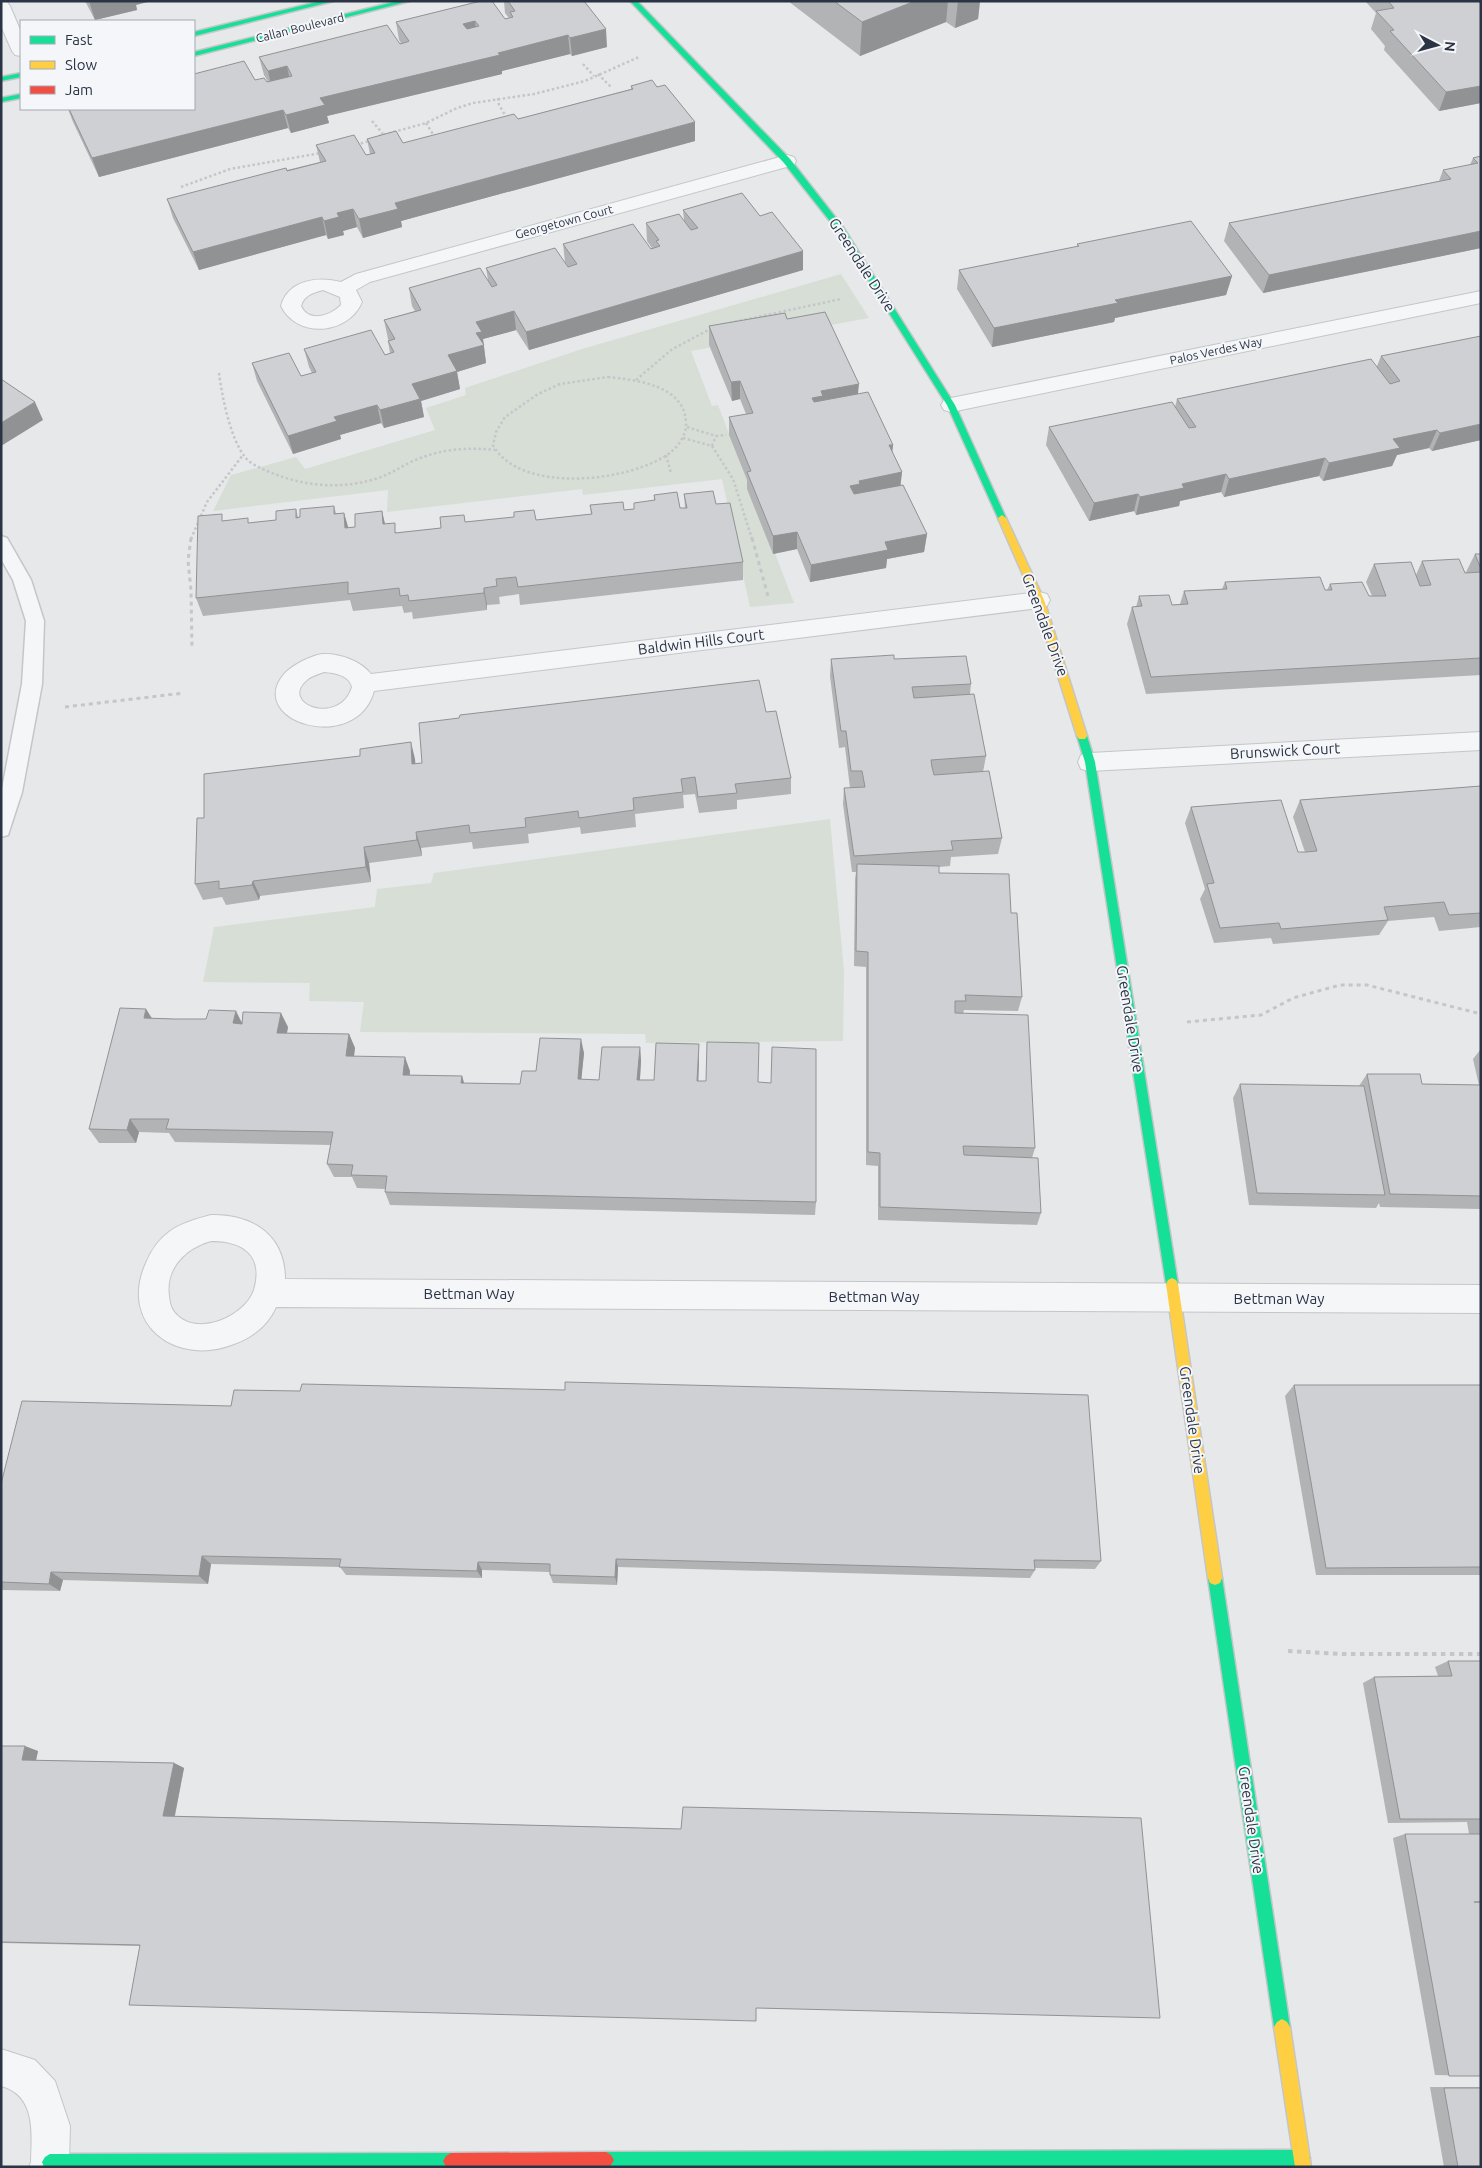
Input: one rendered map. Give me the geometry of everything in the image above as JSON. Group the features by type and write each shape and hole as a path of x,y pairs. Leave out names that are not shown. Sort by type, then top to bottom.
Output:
{"street":[{"name":"Callan Boulevard","path":"195,34 330,1"},
{"name":"Callan Boulevard","path":"195,54 407,1"},
{"name":"Greendale Drive","path":"633,1 787,160 840,230 951,405 1039,600 1090,762 1174,1298 1302,2162"},
{"path":"1,6 20,49"},
{"path":"1,79 20,75"},
{"path":"1,100 20,96"},
{"name":"Georgetown Court","path":"343,288 363,278 787,160"},
{"name":"Palos Verdes Way","path":"951,405 1481,297"},
{"name":"Baldwin Hills Court","path":"363,684 1039,600"},
{"name":"Brunswick Court","path":"1090,762 1481,741"},
{"name":"Bettman Way","path":"268,1294 1481,1300"},
{"path":"1,2066 22,2073 42,2094 51,2126 49,2164 1302,2162"}],"lane":[{"path":"1,542 22,580 35,622 32,684 12,792 1,829"}],"path":[{"path":"355,146 383,134 426,123 457,108 585,81 643,56"},
{"path":"583,64 594,76"},
{"path":"598,74 611,87"},
{"path":"498,98 499,105 506,115"},
{"path":"372,121 383,134"},
{"path":"426,123 434,136"},
{"path":"181,187 215,176 230,168 330,152"},
{"path":"636,380 649,366 689,337 722,324 842,299"},
{"path":"218,373 220,388 243,456 281,478 300,484 347,485 375,480 416,460 445,450 475,447 496,450"},
{"path":"608,378 636,380 666,391 675,399 688,419 687,432 683,438 666,455 644,466 592,478 541,476 501,458 493,445 496,432 505,417 538,394 560,384 608,378"},
{"path":"687,427 716,436 726,434"},
{"path":"712,446 716,436"},
{"path":"683,438 712,446 733,479 748,524 768,599"},
{"path":"666,455 671,473"},
{"path":"192,649 188,556 192,539 198,519 211,498 243,456"},
{"path":"61,707 184,693"},
{"path":"1187,1022 1261,1015 1293,998 1315,990 1340,985 1367,985 1481,1014"},
{"path":"1288,1651 1343,1654 1481,1654"}],"shaded area":[{"path":"841,274 869,318 691,351 712,406 718,405 794,603 750,607 722,479 583,495 582,489 387,512 388,490 213,511 231,475 296,457 305,469 435,430 426,408 466,395 465,388 582,349"},
{"path":"830,819 844,971 843,1041 646,1043 645,1034 360,1032 364,1002 309,1001 310,983 203,982 214,927 375,907 377,889 431,883 434,873"}],"building":[{"path":"481,1 492,1 505,19 513,17 510,12 515,11 508,1 584,1 606,29 570,38 568,35 498,53 500,55 320,98 325,105 286,115 283,110 92,158 69,110 195,110 195,74 244,61 255,80 264,78 267,82 292,76 287,66 268,71 259,57 387,25 400,44 409,41 396,22","holes":["475,21 479,26 467,29 463,24"]},
{"path":"834,1 915,1 862,22"},
{"path":"1388,1 1478,1 1481,4 1481,86 1446,92 1390,31 1394,30 1376,11 1394,8"},
{"path":"652,80 657,87 665,85 695,122 395,203 398,209 359,219 353,209 337,213 339,217 324,221 322,217 193,252 167,199 286,168 287,171 326,161 316,145 354,135 366,155 375,153 367,139 396,131 403,143 514,114 518,119 633,89 631,86"},
{"path":"1481,156 1481,231 1269,275 1229,223 1451,179 1443,170 1478,163 1473,158"},
{"path":"742,193 760,216 772,212 803,251 526,332 514,311 476,322 482,332 476,333 484,345 448,355 457,371 412,384 420,399 380,410 377,405 334,417 337,421 288,436 252,363 289,353 301,376 316,372 304,349 371,330 385,355 394,352 388,341 395,339 384,320 421,310 409,288 480,268 492,287 497,285 486,268 555,248 568,267 577,264 563,244 633,224 651,249 660,246 656,241 659,240 646,223 679,214 691,230 698,228 683,210"},
{"path":"1191,221 1232,276 1115,300 1118,303 994,328 959,270 1079,246 1077,244"},
{"path":"825,312 859,384 821,391 823,396 812,398 814,402 868,392 893,445 889,445 902,472 859,481 860,484 850,486 854,494 903,485 927,534 885,542 888,550 811,565 797,532 773,536 747,472 751,471 729,417 753,413 740,381 731,382 709,326 785,313 787,319"},
{"path":"1481,336 1481,424 1440,433 1437,430 1393,439 1400,448 1329,463 1325,458 1229,479 1226,474 1182,484 1184,488 1140,497 1138,494 1094,503 1049,427 1172,402 1189,428 1196,427 1177,399 1371,359 1390,384 1400,381 1381,356"},
{"path":"1,379 35,402 1,423"},
{"path":"713,491 716,504 730,503 743,562 518,587 516,577 496,579 497,586 484,588 484,593 409,601 408,595 400,596 399,588 348,594 348,582 196,598 198,516 222,514 222,521 248,518 248,523 276,520 276,511 296,509 296,518 300,517 300,509 334,506 334,514 344,513 345,528 355,527 355,514 382,511 383,524 395,523 395,533 441,528 440,517 464,515 465,522 514,517 514,512 534,510 536,520 592,514 590,505 623,502 624,510 634,509 634,503 655,500 654,495 677,492 680,508 687,508 684,494"},
{"path":"1475,554 1481,554 1481,569"},
{"path":"1459,559 1465,573 1481,572 1481,658 1151,677 1132,607 1142,606 1139,596 1169,595 1172,605 1188,604 1184,591 1227,589 1225,582 1320,577 1325,590 1332,590 1330,584 1362,582 1369,596 1386,596 1374,564 1411,562 1420,586 1431,585 1422,561"},
{"path":"894,655 894,659 966,656 971,684 912,687 914,698 974,694 986,756 931,760 932,767 934,775 989,771 1002,838 951,841 953,850 854,856 844,788 865,787 862,771 851,771 846,731 841,731 831,659"},
{"path":"759,680 766,712 776,711 791,778 735,784 737,793 698,797 695,777 681,779 683,792 633,798 634,810 579,818 578,811 525,818 526,827 470,833 469,825 416,832 417,840 364,847 366,867 253,881 252,885 219,889 219,881 195,884 197,818 204,818 204,774 360,756 360,749 411,742 412,764 422,763 419,723 459,718 460,715"},
{"path":"1481,786 1481,913 1449,915 1444,902 1384,907 1388,920 1281,929 1279,923 1220,928 1207,884 1214,883 1191,807 1281,800 1298,852 1306,852 1317,851 1300,800"},
{"path":"857,864 939,866 939,873 1009,874 1011,913 1017,913 1022,997 965,995 966,1001 955,1001 955,1013 1028,1015 1035,1148 963,1146 964,1155 1038,1158 1041,1213 880,1207 880,1153 868,1152 868,952 856,951"},
{"path":"120,1008 146,1009 144,1018 174,1019 206,1019 209,1010 236,1011 233,1023 242,1024 243,1012 281,1013 277,1033 349,1034 346,1056 405,1057 403,1075 462,1076 461,1083 520,1084 522,1071 536,1071 540,1038 581,1039 578,1079 599,1080 602,1047 640,1047 637,1080 654,1080 656,1043 699,1044 697,1081 706,1081 707,1042 759,1043 758,1082 771,1083 772,1047 816,1049 816,1202 385,1192 387,1176 351,1175 353,1165 327,1164 333,1132 166,1129 169,1119 130,1119 127,1130 89,1129"},
{"path":"1367,1074 1420,1074 1422,1084 1481,1085 1481,1196 1390,1194"},
{"path":"1240,1084 1364,1086 1385,1195 1257,1193"},
{"path":"565,1382 1088,1395 1101,1561 1034,1560 1035,1570 616,1559 615,1577 550,1575 550,1564 478,1562 477,1571 339,1567 341,1559 202,1556 199,1576 51,1572 49,1584 1,1582 1,1484 22,1401 231,1406 234,1390 300,1391 302,1384 565,1390"},
{"path":"1294,1385 1481,1385 1481,1567 1326,1568"},
{"path":"1448,1661 1481,1661 1481,1821 1480,1819 1400,1819 1374,1677 1452,1676"},
{"path":"1,1746 25,1746 22,1760 174,1763 163,1816 681,1829 683,1807 1141,1818 1160,2018 756,2008 756,2021 129,2005 140,1945 1,1942"},
{"path":"1405,1834 1481,1834 1481,2076 1449,2076"},
{"path":"1444,2088 1481,2088 1481,2167 1458,2167"}],"traffic: fast":[{"path":"195,34 331,1"},
{"path":"195,54 407,1"},
{"path":"633,1 787,161 840,229 951,405 1002,518"},
{"path":"1,79 20,75"},
{"path":"1,100 20,96"},
{"path":"1082,736 1090,762 1172,1284"},
{"path":"1215,1578 1282,2027"},
{"path":"606,2160 1302,2158"},
{"path":"50,2162 451,2161"}],"traffic: slow":[{"path":"1002,518 1039,600 1082,736"},
{"path":"1172,1284 1215,1578"},
{"path":"1282,2027 1303,2167"}],"traffic: jam":[{"path":"451,2161 606,2160"}]}
